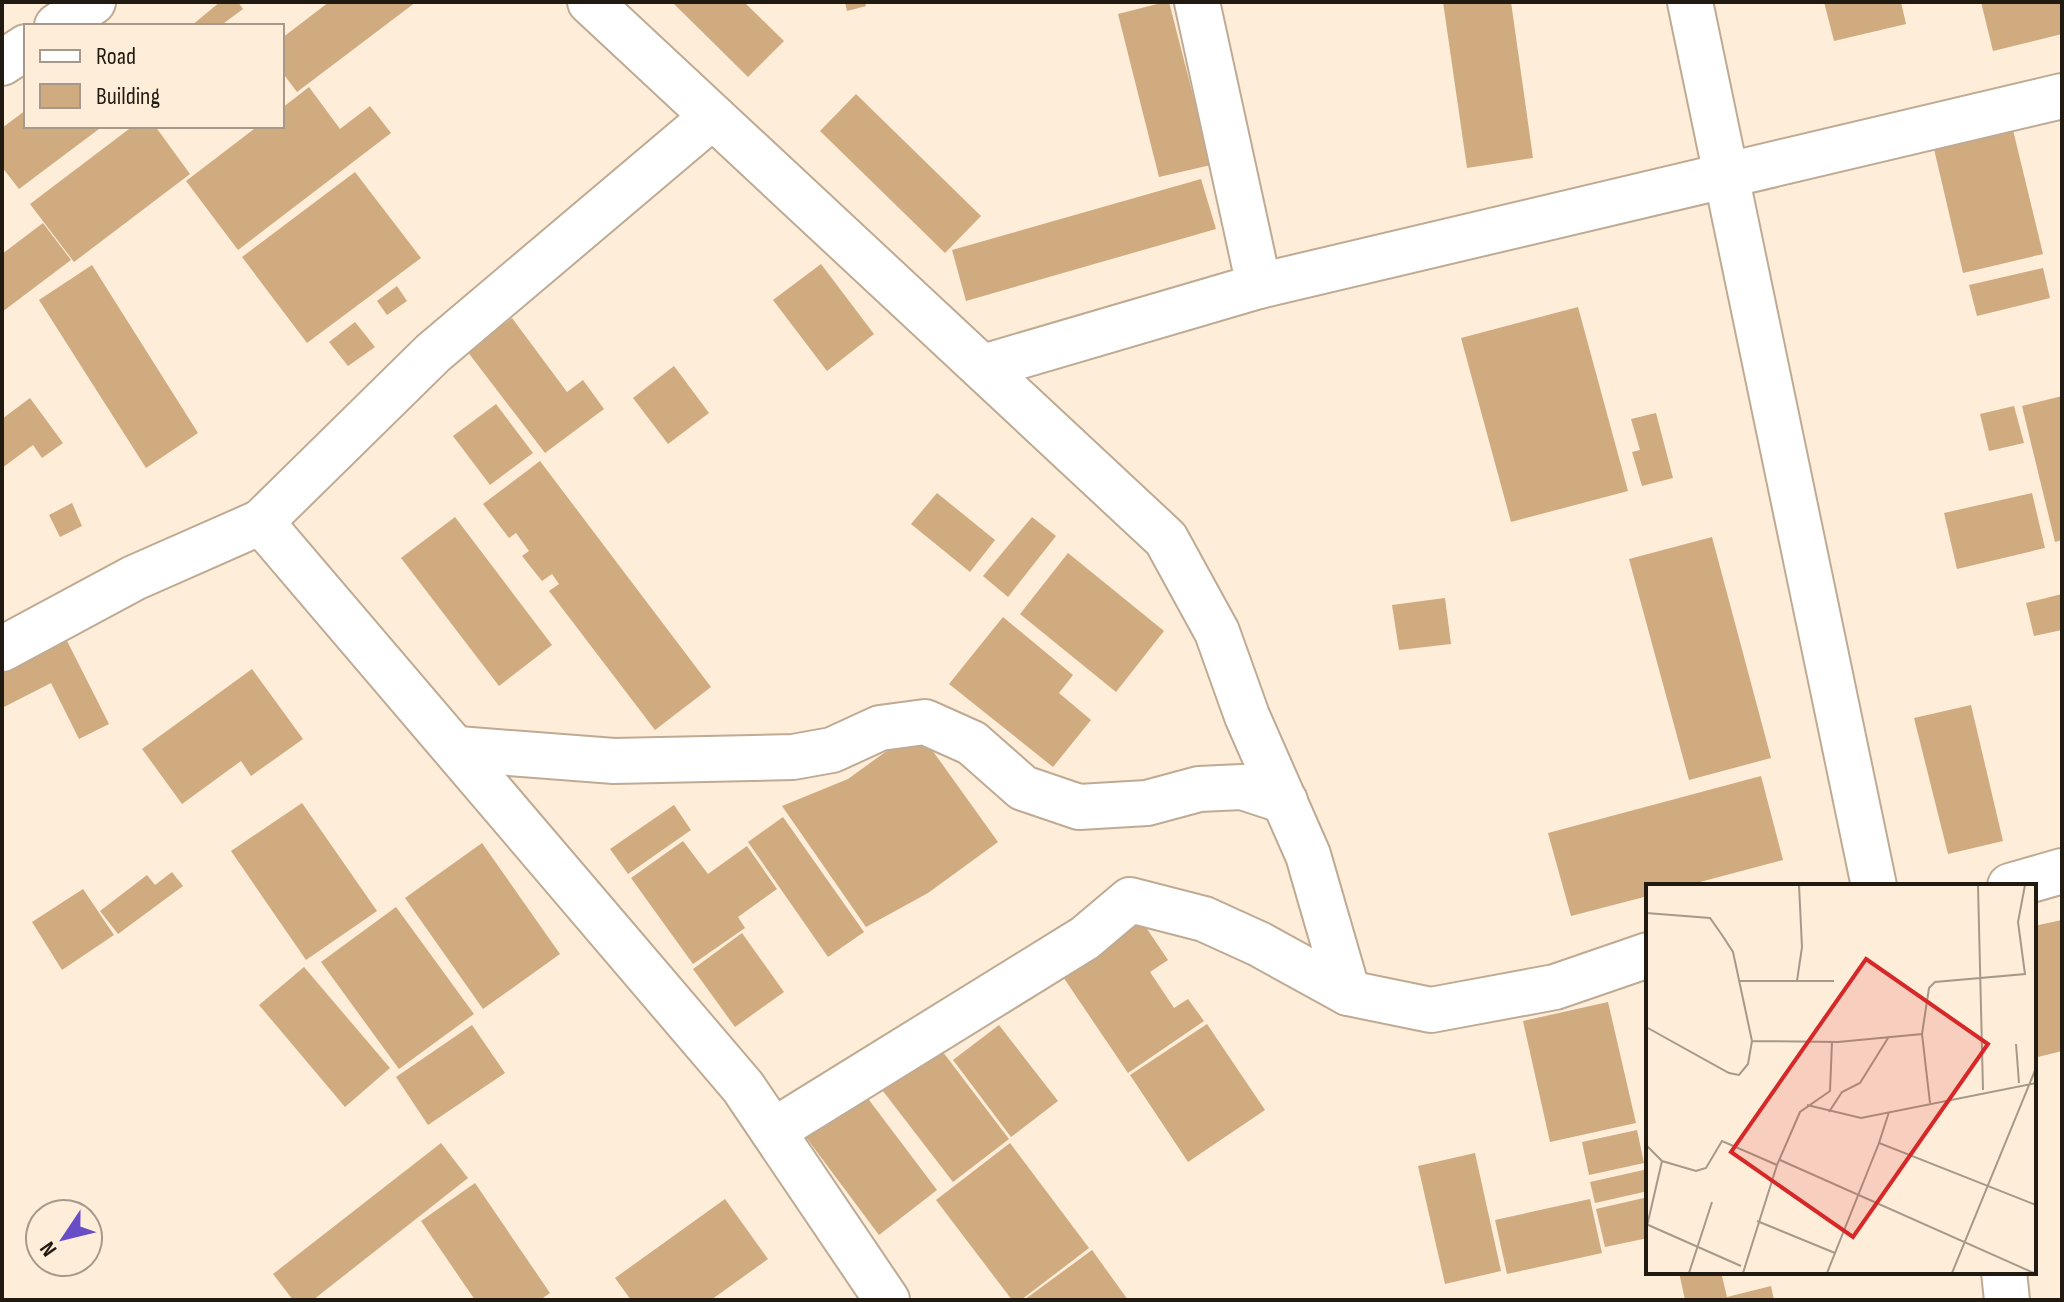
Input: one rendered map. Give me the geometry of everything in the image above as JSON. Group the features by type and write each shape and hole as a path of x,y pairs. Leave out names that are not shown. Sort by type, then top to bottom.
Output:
{"street":[{"path":"60,24 93,2"},
{"path":"590,2 1166,539 1217,632 1247,716 1308,855 1348,993"},
{"path":"1197,2 1259,286"},
{"path":"1690,2 1874,884"},
{"path":"2,63 24,48"},
{"path":"983,367 1259,286 2062,96"},
{"path":"2,649 134,578 261,522 433,353 711,118"},
{"path":"261,522 458,749 733,1075 887,1300"},
{"path":"458,749 614,761 793,757 832,750 880,728 925,722 972,743 1023,788 1079,807 1147,803 1199,789 1242,787 1285,801"},
{"path":"2017,884 2062,871"},
{"path":"773,1131 1085,938 1130,900 1204,919 1259,944 1348,993 1431,1010 1555,987 1646,956"},
{"path":"2004,1274 2007,1300"}],"building":[{"path":"220,2 238,2 243,9 223,24 193,24"},
{"path":"329,2 416,2 297,92 284,75 284,36"},
{"path":"672,2 744,2 784,41 748,77"},
{"path":"845,2 865,2 866,6 847,11"},
{"path":"1169,2 1211,165 1159,177 1118,14"},
{"path":"1443,2 1511,2 1533,158 1467,168"},
{"path":"1824,2 1901,2 1906,24 1834,41"},
{"path":"1981,2 2062,2 2062,34 1993,51"},
{"path":"309,87 340,129 370,106 391,133 238,250 186,181 255,128 284,128 284,106"},
{"path":"856,94 981,216 945,253 820,131"},
{"path":"24,112 24,128 100,128 19,189 2,167 2,128"},
{"path":"130,128 156,128 190,174 74,262 30,204"},
{"path":"2013,130 2043,254 1963,273 1934,149"},
{"path":"355,172 421,258 307,343 242,257"},
{"path":"1201,179 1216,229 966,301 952,250"},
{"path":"43,223 71,260 2,312 2,254"},
{"path":"821,264 874,334 827,371 773,300"},
{"path":"92,265 198,433 146,468 39,300"},
{"path":"2043,268 2050,298 1977,316 1969,285"},
{"path":"397,286 407,301 387,315 377,301"},
{"path":"1578,307 1628,491 1511,522 1461,338"},
{"path":"512,318 567,392 583,380 604,409 545,453 467,351"},
{"path":"355,322 375,347 348,366 329,342"},
{"path":"674,366 709,413 668,444 633,398"},
{"path":"2062,396 2062,540 2055,542 2022,406"},
{"path":"30,398 63,443 42,458 33,445 2,468 2,419"},
{"path":"496,404 533,453 490,485 453,436"},
{"path":"2014,406 2024,443 1989,451 1980,414"},
{"path":"1656,413 1673,478 1642,486 1632,452 1640,450 1631,419"},
{"path":"540,461 711,687 655,730 549,591 559,584 552,574 542,581 522,556 529,551 516,533 509,538 483,504"},
{"path":"937,493 995,540 970,572 911,524"},
{"path":"2032,493 2045,548 1957,569 1944,513"},
{"path":"72,503 82,526 60,537 49,515"},
{"path":"455,517 552,645 499,686 401,558"},
{"path":"1032,517 1056,536 1008,597 983,576"},
{"path":"1712,537 1771,758 1689,780 1629,559"},
{"path":"1068,553 1164,631 1116,692 1020,614"},
{"path":"2062,594 2062,630 2034,636 2026,603"},
{"path":"1445,598 1451,644 1399,650 1392,605"},
{"path":"1003,617 1073,675 1059,693 1091,720 1053,767 949,684"},
{"path":"61,629 109,724 79,739 51,683 2,708 2,659"},
{"path":"252,669 303,739 251,776 241,761 182,804 142,749"},
{"path":"1971,705 2003,841 1948,854 1914,718"},
{"path":"917,729 998,842 928,893 866,927 782,806 848,779"},
{"path":"1761,776 1783,860 1693,884 1646,884 1646,897 1571,916 1548,833"},
{"path":"302,803 377,911 306,960 231,851"},
{"path":"674,805 691,830 628,874 610,849"},
{"path":"783,817 864,932 828,957 748,842"},
{"path":"683,841 708,874 747,846 777,889 738,917 745,928 693,964 631,878"},
{"path":"482,843 560,954 483,1009 405,898"},
{"path":"172,872 183,886 118,934 100,911 147,875 155,885"},
{"path":"83,889 114,935 62,970 32,922"},
{"path":"396,907 474,1014 399,1069 321,962"},
{"path":"1135,911 1168,960 1150,972 1174,1008 1188,999 1204,1021 1128,1073 1055,965"},
{"path":"2062,920 2062,1051 2036,1058 2036,926"},
{"path":"742,933 784,992 735,1027 693,969"},
{"path":"304,967 390,1068 345,1107 259,1005"},
{"path":"1608,1002 1636,1123 1550,1142 1523,1021"},
{"path":"1207,1024 1265,1110 1188,1162 1130,1075"},
{"path":"472,1025 505,1073 428,1125 396,1077"},
{"path":"999,1025 1058,1101 1011,1137 953,1060"},
{"path":"933,1039 1009,1139 953,1182 876,1082"},
{"path":"863,1092 937,1190 879,1235 805,1136"},
{"path":"1637,1130 1644,1163 1589,1175 1582,1142"},
{"path":"441,1143 468,1178 313,1300 293,1300 273,1274"},
{"path":"1010,1143 1089,1248 1021,1300 1012,1300 936,1200"},
{"path":"1475,1153 1501,1271 1445,1284 1418,1166"},
{"path":"1646,1169 1646,1191 1595,1203 1590,1182"},
{"path":"475,1183 550,1293 540,1300 475,1300 421,1221"},
{"path":"1646,1197 1646,1238 1605,1247 1596,1209"},
{"path":"725,1199 768,1259 711,1300 631,1300 615,1278"},
{"path":"1590,1199 1602,1253 1507,1274 1495,1220"},
{"path":"1092,1250 1128,1300 1024,1300"},
{"path":"1679,1274 1721,1274 1727,1297 1771,1286 1774,1300 1685,1300"}]}
